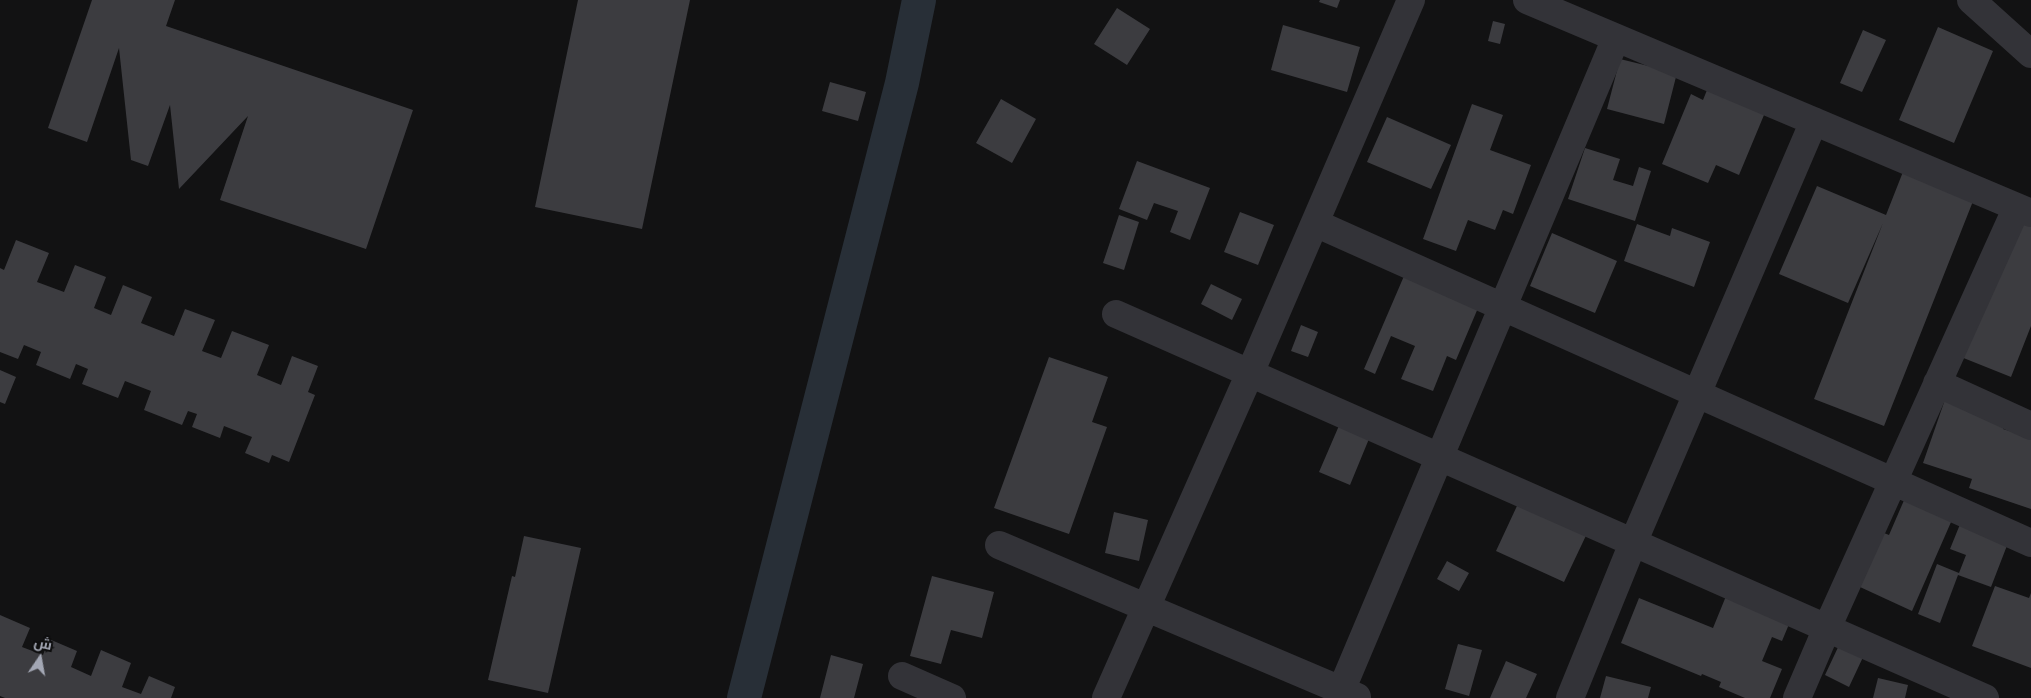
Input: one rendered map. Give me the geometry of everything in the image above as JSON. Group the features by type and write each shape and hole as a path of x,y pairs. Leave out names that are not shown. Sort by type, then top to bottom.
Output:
{"street":[{"path":"1106,698 1250,373 1410,0"},
{"path":"1527,0 2024,210 1937,383 1797,698"},
{"path":"1970,0 2031,54"},
{"path":"999,546 1346,696 1440,457 1616,38"},
{"path":"1570,698 1633,542 1814,122"},
{"path":"1315,223 2031,543"},
{"path":"1116,314 1985,698"},
{"path":"1937,383 2031,426"},
{"path":"902,676 952,698"}],"building":[{"path":"92,0 175,0 166,26 413,110 366,249 220,200 248,116 179,189 170,105 148,166 131,160 119,48 87,142 48,128"},
{"path":"578,0 690,0 642,229 535,207"},
{"path":"1320,0 1340,0 1337,8 1319,2"},
{"path":"1117,8 1150,29 1127,65 1094,44"},
{"path":"1493,21 1505,24 1500,44 1488,41"},
{"path":"1283,25 1360,47 1347,92 1271,70"},
{"path":"1938,27 1993,51 1954,143 1899,120"},
{"path":"1863,30 1886,40 1862,92 1840,83"},
{"path":"1620,59 1677,73 1664,124 1607,109"},
{"path":"1711,80 1769,103 1739,175 1716,165 1708,183 1662,164 1691,94 1703,100"},
{"path":"830,82 866,92 858,121 822,111"},
{"path":"1001,99 1036,119 1012,163 976,143"},
{"path":"1472,104 1503,115 1490,150 1531,165 1513,214 1503,210 1495,230 1468,220 1456,251 1423,239"},
{"path":"1387,117 1451,145 1431,189 1367,162"},
{"path":"1585,148 1620,159 1613,180 1633,186 1639,167 1651,171 1635,221 1568,199"},
{"path":"1910,154 1981,181 1884,426 1814,399 1883,223 1848,303 1779,274 1817,186 1886,215"},
{"path":"1137,161 1210,188 1190,240 1170,232 1178,211 1154,203 1147,220 1119,209"},
{"path":"2031,201 2031,326 2011,377 1961,357"},
{"path":"1240,212 1274,225 1258,265 1224,252"},
{"path":"1119,215 1139,222 1124,270 1103,263"},
{"path":"1637,224 1670,236 1672,228 1710,242 1694,287 1624,261"},
{"path":"1552,233 1617,261 1595,313 1530,286"},
{"path":"16,240 49,253 37,282 64,292 75,265 106,277 94,308 111,315 123,285 152,297 141,323 174,336 185,309 215,320 202,351 221,358 232,331 269,345 257,375 281,385 292,356 318,366 308,392 315,395 289,462 272,455 269,463 245,453 252,437 224,426 220,438 192,427 197,414 188,411 182,425 144,410 151,391 125,381 118,398 82,384 88,369 76,364 70,379 36,365 41,352 24,345 18,359 0,352 0,268 4,270"},
{"path":"1404,276 1478,308 1456,360 1447,356 1433,391 1401,379 1415,346 1391,336 1375,374 1364,369"},
{"path":"1211,284 1242,299 1232,320 1201,304"},
{"path":"1301,325 1318,332 1308,357 1291,351"},
{"path":"1049,357 1108,377 1092,422 1107,427 1069,534 994,508"},
{"path":"0,370 16,377 5,404 0,402"},
{"path":"1949,388 2010,409 2003,429 2020,434 2031,426 2031,509 1969,488 1972,479 1923,463"},
{"path":"1341,421 1371,434 1350,485 1319,472"},
{"path":"1908,491 1955,513 1912,611 1860,587 1884,533 1889,535"},
{"path":"1523,493 1591,525 1564,582 1496,551"},
{"path":"1114,512 1148,520 1139,561 1105,553"},
{"path":"1965,512 2013,530 1991,587 1958,575 1940,623 1918,614 1937,564 1959,573 1966,555 1950,549"},
{"path":"524,536 581,548 548,693 488,680 512,576 515,577"},
{"path":"1447,561 1469,573 1459,591 1437,579"},
{"path":"932,576 994,592 982,638 951,630 941,664 910,656"},
{"path":"1733,579 1797,605 1782,641 1772,637 1762,661 1782,669 1770,698 1745,698 1719,687 1721,682 1702,674 1701,676 1621,643 1639,598 1713,628"},
{"path":"1995,586 2029,598 2031,593 2031,668 1972,646"},
{"path":"0,615 30,628 22,647 43,655 49,639 77,651 71,667 91,676 101,650 131,663 122,687 141,694 149,676 175,687 171,698 5,698 0,696"},
{"path":"1848,626 1872,638 1849,687 1825,675"},
{"path":"1458,644 1482,650 1469,696 1445,689"},
{"path":"831,655 863,664 854,698 820,698"},
{"path":"1506,661 1537,674 1526,698 1490,698"},
{"path":"1606,676 1651,687 1648,698 1600,698"},
{"path":"1878,678 1908,685 1905,698 1873,698"}],"waterway":[{"path":"744,698 902,83 919,0"}]}
